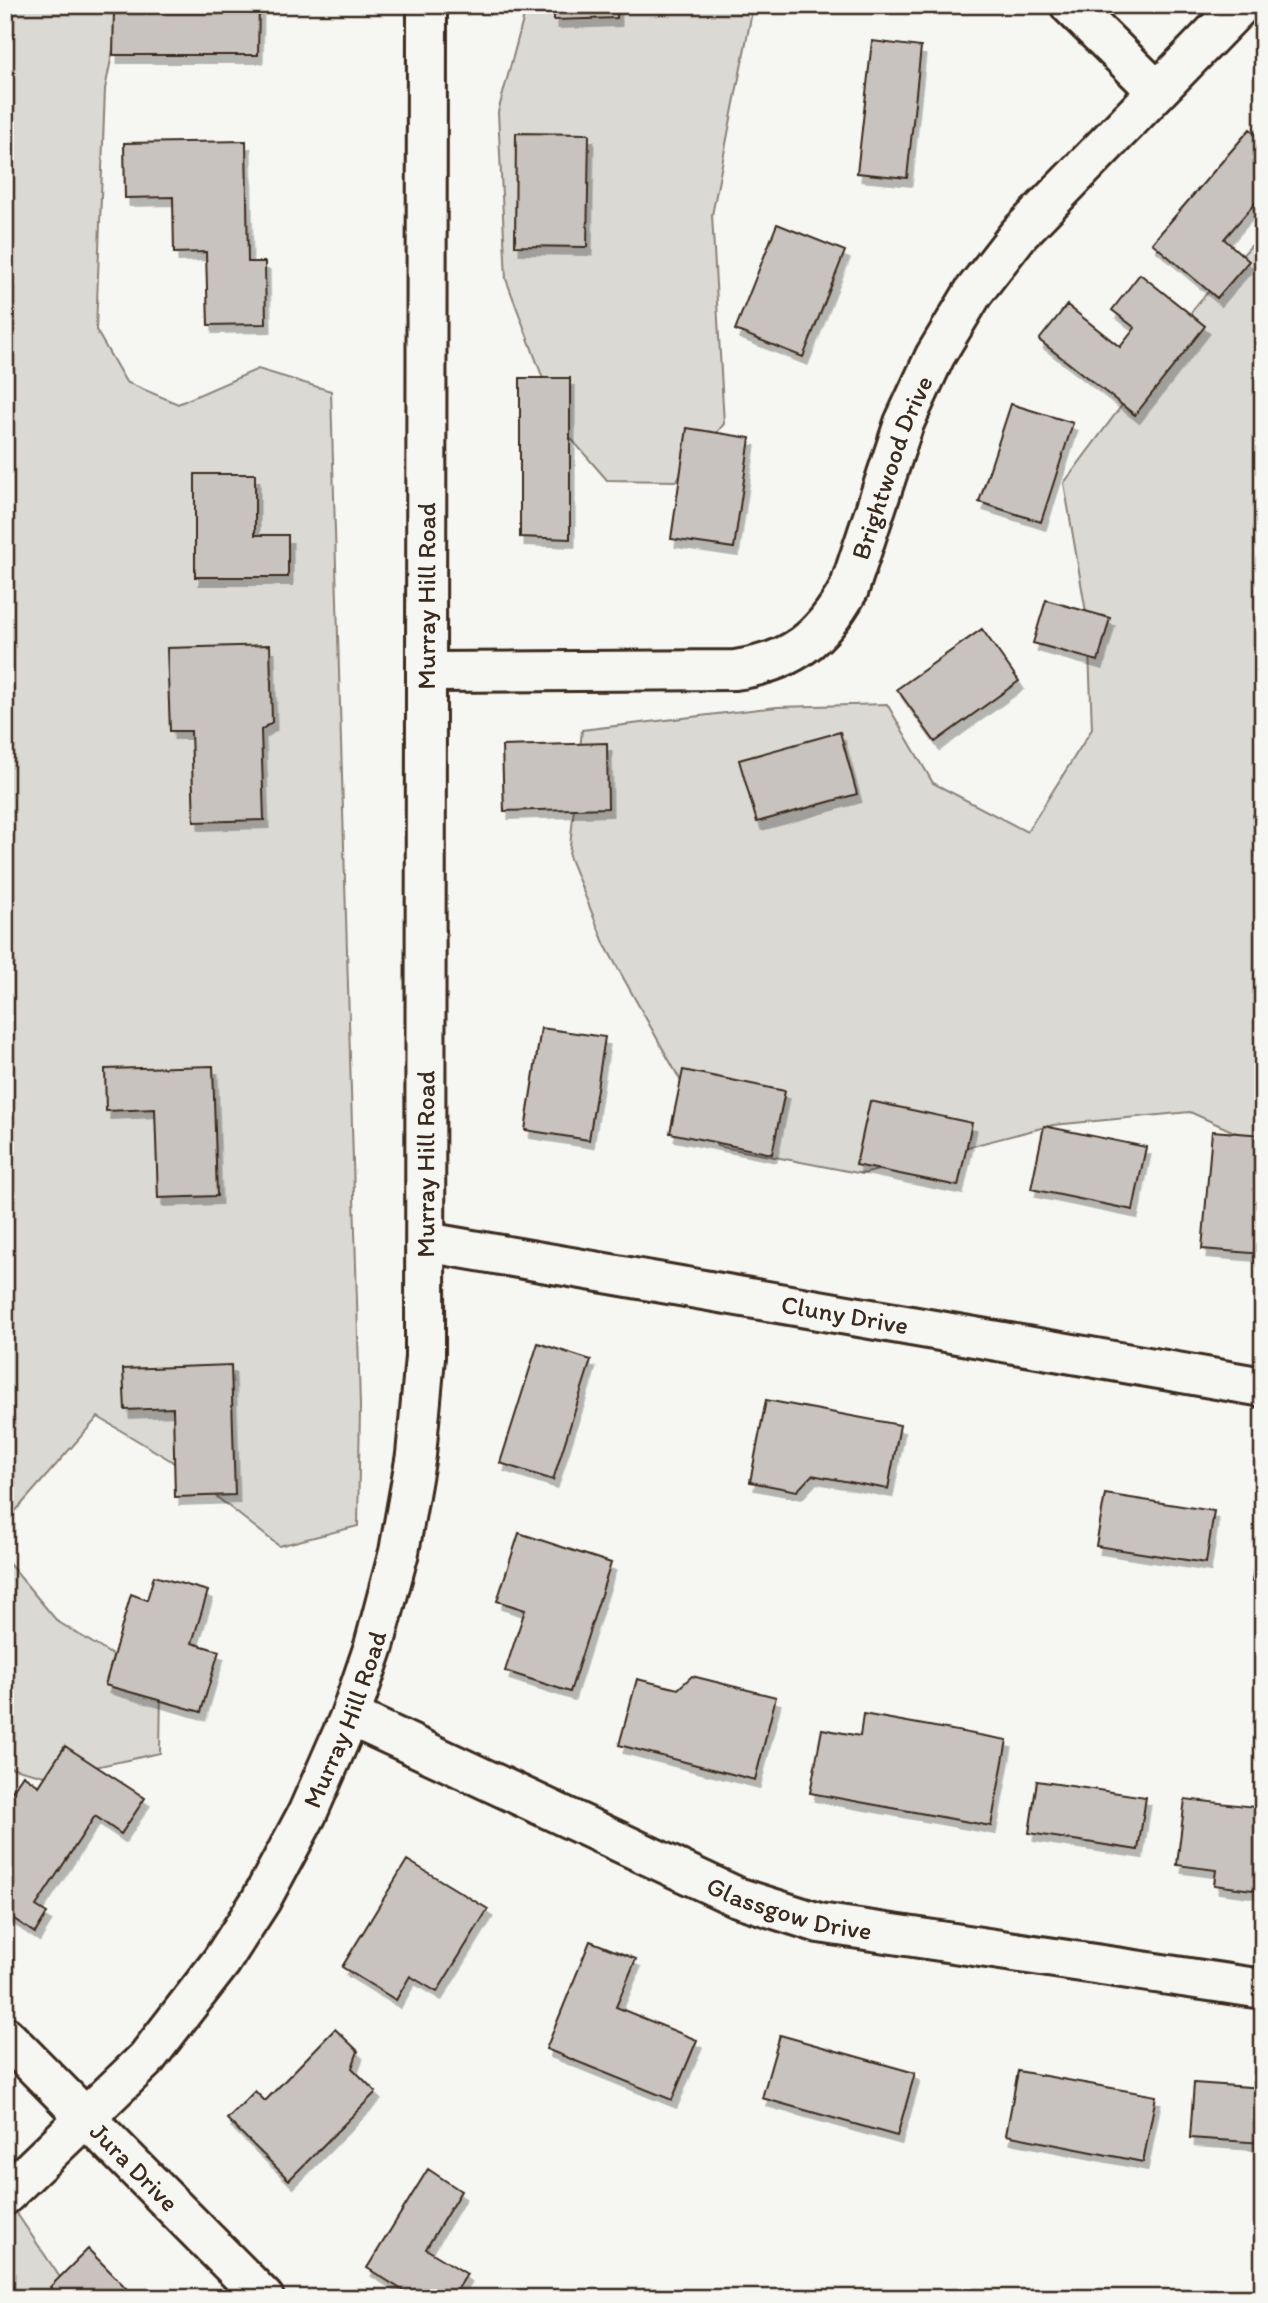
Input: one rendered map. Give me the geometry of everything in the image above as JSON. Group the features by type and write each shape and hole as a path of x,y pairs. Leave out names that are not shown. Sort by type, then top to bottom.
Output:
{"street":[{"name":"Murray Hill Road","path":"5,2194 146,2059 221,1962 261,1900 307,1814 350,1716 399,1552 416,1455 425,1357 427,5"},
{"path":"1070,5 1157,91"},
{"name":"Brightwood Drive","path":"426,671 735,670 759,667 782,658 822,630 849,589 904,423 934,356 973,293 1018,235 1241,5"},
{"name":"Cluny Drive","path":"426,1242 1263,1387"},
{"name":"Glassgow Drive","path":"350,1716 737,1897 819,1923 1263,1989"},
{"name":"Jura Drive","path":"5,2036 264,2298"}],"shaded area":[{"path":"5,5 122,5 105,89 96,330 126,382 178,404 258,369 331,391 360,1406 358,1526 279,1546 170,1460 98,1417 5,1523"},
{"path":"527,5 764,5 752,12 712,215 724,424 676,481 607,480 561,427 506,279 498,112"},
{"path":"1263,233 1263,812 1253,815 1263,921 1263,1145 1190,1112 1053,1125 863,1174 717,1146 605,945 569,856 582,730 777,707 887,704 933,783 1027,832 1092,729 1088,624 1064,483 1199,302"},
{"path":"5,1559 57,1621 161,1685 160,1753 49,1777 5,1766"},
{"path":"5,2196 74,2298 5,2298"}],"building":[{"path":"161,5 259,5 258,55 113,55 114,10 161,10"},
{"path":"554,5 617,5 617,18 554,20"},
{"path":"872,41 921,47 907,178 857,173"},
{"path":"1250,129 1263,140 1263,194 1224,239 1249,261 1217,298 1152,243"},
{"path":"516,133 589,134 587,247 515,246"},
{"path":"246,141 248,262 265,262 266,324 208,325 206,252 174,253 173,197 125,198 124,143"},
{"path":"777,224 845,251 803,357 735,330"},
{"path":"1140,274 1205,326 1135,415 1039,340 1067,305 1120,347 1135,328 1112,310"},
{"path":"520,378 570,378 570,539 520,537"},
{"path":"1011,404 1073,423 1041,522 979,502"},
{"path":"687,428 750,438 734,548 671,539"},
{"path":"195,474 255,474 255,535 288,535 288,577 195,577"},
{"path":"1046,600 1110,618 1098,661 1033,643"},
{"path":"982,629 1019,681 935,742 897,689"},
{"path":"270,645 272,722 261,730 264,820 194,822 191,731 170,731 167,648"},
{"path":"840,732 857,794 757,822 739,760"},
{"path":"607,743 608,808 504,811 502,746"},
{"path":"541,1028 605,1037 589,1140 525,1130"},
{"path":"213,1066 217,1196 158,1198 155,1109 106,1111 105,1069"},
{"path":"683,1070 785,1091 772,1154 670,1133"},
{"path":"870,1101 972,1123 958,1186 856,1165"},
{"path":"1044,1126 1146,1147 1133,1210 1031,1189"},
{"path":"1212,1131 1263,1135 1263,1254 1202,1249"},
{"path":"538,1343 591,1360 553,1480 500,1463"},
{"path":"231,1365 235,1495 175,1497 173,1408 125,1410 123,1369"},
{"path":"766,1400 900,1425 888,1489 812,1475 797,1491 750,1482"},
{"path":"1105,1494 1214,1511 1206,1563 1096,1546"},
{"path":"519,1533 611,1563 570,1692 505,1671 525,1610 497,1601"},
{"path":"1259,1535 1263,1536 1263,1584 1252,1582"},
{"path":"154,1576 208,1591 192,1643 219,1651 201,1712 105,1685 131,1594 147,1600"},
{"path":"692,1676 776,1697 755,1780 619,1745 637,1679 678,1689"},
{"path":"863,1714 1007,1740 991,1826 810,1793 822,1729 860,1736"},
{"path":"65,1746 145,1798 121,1834 95,1816 36,1906 47,1913 35,1933 5,1913 5,1839 12,1828 5,1824 5,1802 23,1775 39,1786"},
{"path":"1258,1778 1263,1778 1263,1888 1260,1891 1214,1885 1216,1870 1177,1865 1185,1799 1254,1807"},
{"path":"1037,1781 1146,1797 1138,1850 1029,1833"},
{"path":"407,1860 488,1909 437,1992 410,1976 396,2000 342,1967"},
{"path":"590,1941 636,1959 616,2007 697,2040 672,2100 546,2049"},
{"path":"335,2029 358,2051 352,2068 376,2092 289,2180 227,2119 255,2091 265,2101"},
{"path":"780,2035 915,2073 897,2136 762,2098"},
{"path":"1018,2071 1156,2096 1143,2162 1006,2135"},
{"path":"1194,2083 1263,2088 1263,2143 1190,2138"},
{"path":"428,2169 461,2191 426,2249 467,2274 452,2298 415,2298 367,2268"},
{"path":"88,2249 136,2298 61,2298 50,2287"}]}
